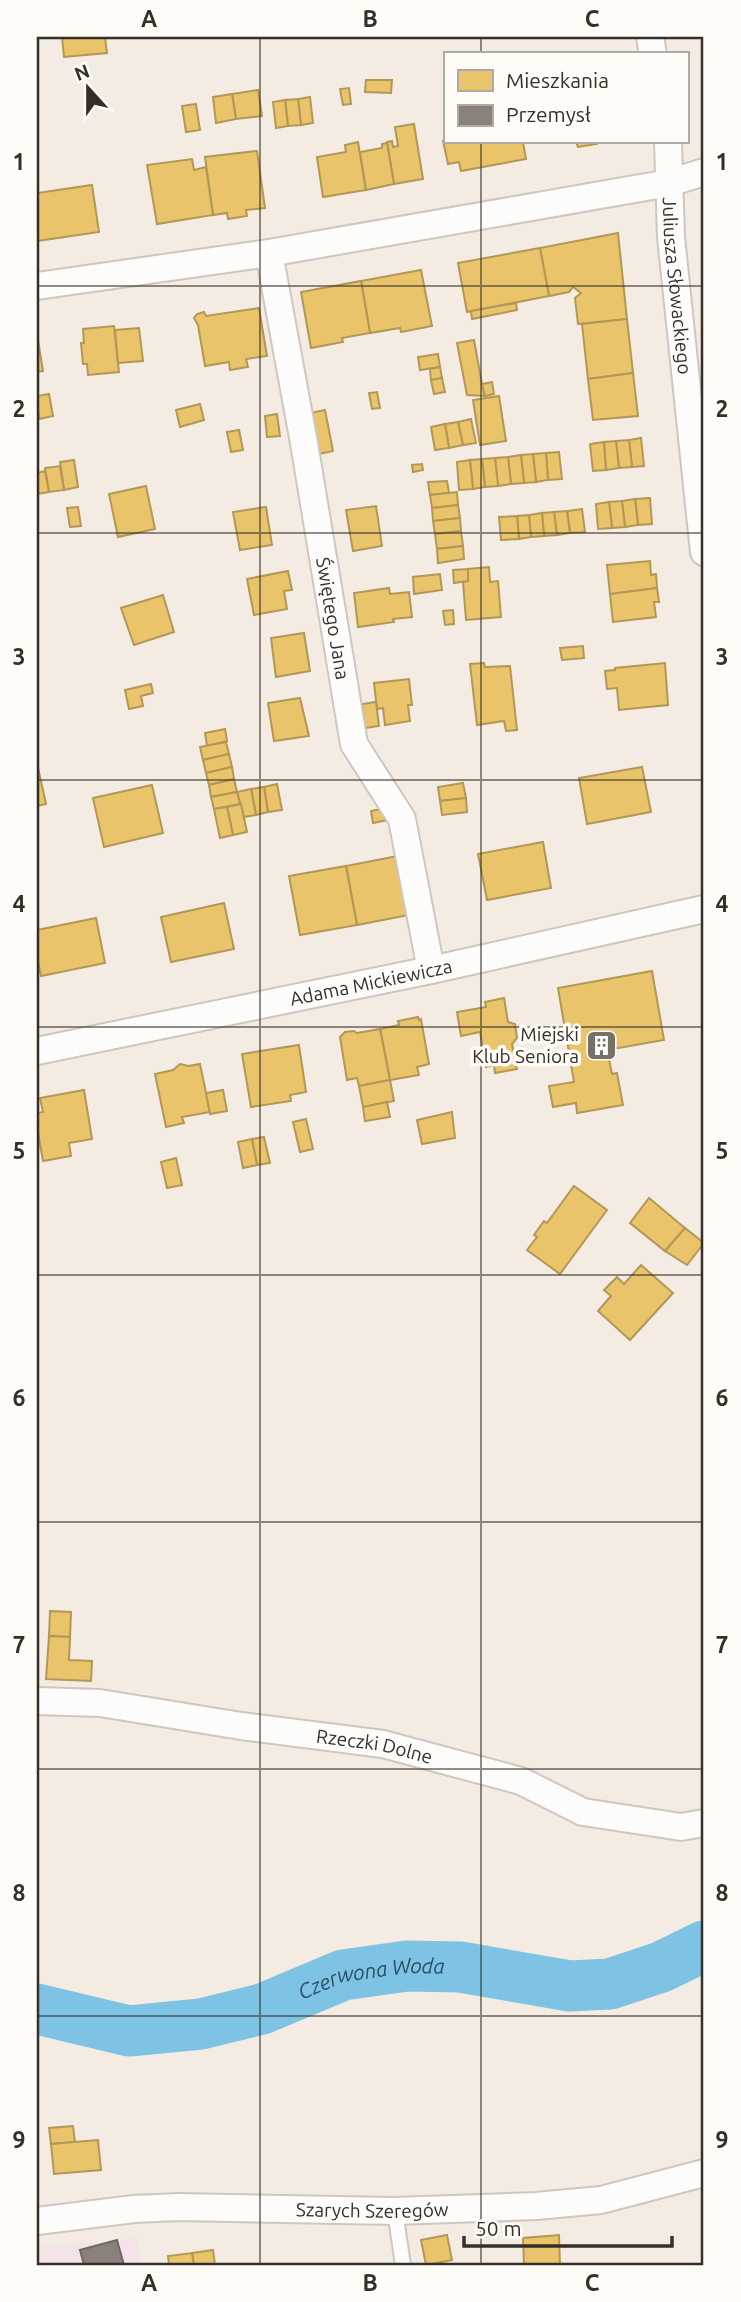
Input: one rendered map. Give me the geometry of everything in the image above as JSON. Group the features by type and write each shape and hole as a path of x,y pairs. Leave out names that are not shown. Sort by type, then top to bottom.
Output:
{"street":[{"name":"Juliusza Słowackiego","path":"668,144 671,237 704,552"},
{"path":"37,286 270,253 669,183 704,172"},
{"name":"Świętego Jana","path":"270,253 354,744 402,819 431,970"},
{"name":"Adama Mickiewicza","path":"37,1051 431,970 704,909"},
{"name":"Rzeczki Dolne","path":"37,1701 100,1703 241,1726 383,1744 520,1780 583,1812 681,1827 704,1823"},
{"name":"Szarych Szeregów","path":"37,2221 134,2209 179,2207 395,2211 536,2206 601,2200 704,2173"}],"lane":[{"path":"395,2211 402,2265"}],"shaded area":[{"path":"138,2238 140,2265 37,2265 37,2247"}],"building: Mieszkania":[{"path":"62,37 105,37 107,53 64,57"},
{"path":"366,80 392,80 391,93 365,92"},
{"path":"349,88 351,104 343,105 340,89"},
{"path":"258,90 262,116 236,119 232,94"},
{"path":"232,94 236,119 216,123 213,97"},
{"path":"310,97 313,123 301,125 298,99"},
{"path":"298,99 301,125 288,126 285,100"},
{"path":"285,100 288,126 276,128 273,102"},
{"path":"196,104 200,130 186,132 182,106"},
{"path":"414,124 423,179 394,184 387,142 392,141 393,147 398,146 395,127"},
{"path":"443,141 444,144 523,144 526,159 461,171 459,162 448,164"},
{"path":"358,142 366,190 323,197 317,157 346,152 345,145"},
{"path":"387,143 394,184 366,190 360,152 382,148 382,144"},
{"path":"257,151 265,208 246,210 247,216 228,219 227,213 213,215 205,157"},
{"path":"192,159 194,170 206,167 213,215 157,224 147,165"},
{"path":"92,185 99,232 37,241 37,193"},
{"path":"618,233 627,319 578,324 575,298 581,293 573,287 569,292 549,296 540,248"},
{"path":"540,248 549,296 467,312 458,263"},
{"path":"421,270 432,326 401,332 400,328 370,333 361,281"},
{"path":"361,281 370,333 311,348 301,292"},
{"path":"516,303 517,310 472,319 471,311"},
{"path":"259,308 267,356 246,359 248,367 230,370 229,362 205,366 198,325 194,318 197,314 204,312 206,316"},
{"path":"627,319 633,373 588,379 582,324"},
{"path":"114,326 119,372 88,375 87,364 83,364 83,329"},
{"path":"139,328 143,361 118,363 115,330"},
{"path":"37,334 43,371 37,372"},
{"path":"474,340 485,396 467,395 457,343"},
{"path":"438,354 440,367 420,370 418,357"},
{"path":"440,367 442,378 431,380 430,369"},
{"path":"633,373 638,416 593,420 588,379"},
{"path":"442,378 445,392 434,394 431,380"},
{"path":"492,382 494,394 485,396 482,384"},
{"path":"377,392 380,408 372,409 369,393"},
{"path":"49,394 53,416 39,419 37,396"},
{"path":"499,396 506,441 480,445 473,400"},
{"path":"200,404 204,420 180,427 176,410"},
{"path":"325,410 333,451 319,454 310,413"},
{"path":"277,414 280,436 267,437 265,416"},
{"path":"471,419 476,443 463,445 458,422"},
{"path":"458,422 463,445 449,448 445,424"},
{"path":"445,424 449,448 435,450 431,427"},
{"path":"239,430 243,450 231,452 227,432"},
{"path":"641,438 644,466 632,467 629,440"},
{"path":"629,440 632,467 619,468 616,441"},
{"path":"616,441 619,468 606,470 604,442"},
{"path":"604,442 606,470 593,471 590,444"},
{"path":"559,452 562,479 548,480 546,453"},
{"path":"546,453 548,480 536,482 533,454"},
{"path":"533,454 536,482 524,483 521,455"},
{"path":"521,455 524,483 511,484 508,457"},
{"path":"508,457 511,484 498,486 495,458"},
{"path":"495,458 498,486 485,487 482,459"},
{"path":"482,459 485,487 473,489 470,460"},
{"path":"74,460 78,487 64,490 60,462"},
{"path":"470,460 473,489 459,490 457,462"},
{"path":"422,464 423,470 413,472 412,465"},
{"path":"60,466 64,490 49,492 45,468"},
{"path":"45,471 49,492 37,494 37,473"},
{"path":"447,481 449,493 430,495 428,482"},
{"path":"146,486 155,529 118,537 109,494"},
{"path":"457,492 458,505 432,508 430,495"},
{"path":"650,498 652,524 638,525 635,499"},
{"path":"635,499 638,525 625,527 622,501"},
{"path":"622,501 625,527 612,528 609,502"},
{"path":"609,502 612,528 598,529 596,504"},
{"path":"458,505 460,518 433,521 432,508"},
{"path":"376,506 382,546 353,551 346,510"},
{"path":"78,507 81,526 70,527 67,508"},
{"path":"266,507 272,545 240,550 233,512"},
{"path":"582,509 585,532 570,533 567,511"},
{"path":"567,511 570,533 557,535 554,512"},
{"path":"554,512 557,535 544,536 542,513"},
{"path":"542,513 544,536 531,537 529,515"},
{"path":"529,515 531,537 519,539 517,516"},
{"path":"517,516 519,539 501,540 499,517"},
{"path":"460,518 461,531 435,534 433,521"},
{"path":"461,531 463,546 437,549 435,534"},
{"path":"463,546 464,559 438,563 437,549"},
{"path":"650,561 651,575 656,574 657,588 610,594 607,565"},
{"path":"489,567 490,582 498,581 501,617 466,620 463,582 468,581 468,569"},
{"path":"468,569 468,581 454,583 453,570"},
{"path":"288,571 292,590 284,591 287,609 254,615 247,579"},
{"path":"440,574 442,590 414,594 413,577"},
{"path":"389,588 390,594 409,592 412,617 358,627 354,593"},
{"path":"657,588 659,602 654,602 656,617 613,622 610,594"},
{"path":"163,595 174,632 134,645 121,608"},
{"path":"453,610 454,624 445,625 443,611"},
{"path":"304,633 310,671 276,677 271,638"},
{"path":"583,646 584,658 562,660 560,648"},
{"path":"484,663 485,667 510,666 517,730 506,731 504,721 477,725 470,664"},
{"path":"665,663 668,705 619,710 617,688 607,689 605,671"},
{"path":"409,679 412,705 408,705 410,721 385,725 383,708 377,709 374,683"},
{"path":"151,684 153,693 141,696 143,706 129,709 125,690"},
{"path":"300,698 309,736 274,741 268,703"},
{"path":"376,702 379,726 365,728 362,704"},
{"path":"225,729 227,741 207,746 205,733"},
{"path":"226,742 229,754 203,760 200,747"},
{"path":"229,754 232,767 206,773 203,760"},
{"path":"37,763 46,804 37,806"},
{"path":"232,767 234,779 209,785 206,773"},
{"path":"642,767 651,812 587,824 579,778"},
{"path":"234,779 237,792 211,797 209,785"},
{"path":"463,783 466,798 440,801 438,787"},
{"path":"277,784 282,810 268,812 264,787"},
{"path":"152,785 163,833 104,847 93,798"},
{"path":"264,787 268,812 256,815 251,789"},
{"path":"251,789 256,815 244,817 237,792"},
{"path":"237,792 240,804 214,809 211,797"},
{"path":"466,798 467,812 442,815 440,801"},
{"path":"241,804 247,832 233,835 227,807"},
{"path":"227,807 233,835 220,838 214,809"},
{"path":"386,808 388,820 373,823 371,811"},
{"path":"543,842 551,888 487,900 478,854"},
{"path":"403,855 414,914 357,925 346,866"},
{"path":"346,866 357,925 300,935 289,876"},
{"path":"224,903 234,949 171,962 161,917"},
{"path":"96,918 105,963 41,976 37,957 37,930"},
{"name":"Miejski Klub Seniora","path":"652,971 664,1040 607,1050 612,1074 617,1073 623,1105 577,1113 576,1103 553,1107 549,1086 574,1082 558,988"},
{"path":"504,998 508,1022 515,1024 517,1038 512,1044 517,1069 495,1073 494,1065 486,1067 480,1032 461,1036 457,1012 486,1007 485,1002"},
{"path":"418,1017 421,1019 429,1064 417,1067 419,1075 390,1080 380,1029 399,1025 398,1021"},
{"path":"380,1029 390,1080 359,1086 357,1078 347,1080 340,1037 345,1032"},
{"path":"299,1045 306,1092 290,1095 291,1101 251,1107 242,1054"},
{"path":"180,1064 200,1064 210,1112 182,1117 184,1123 166,1127 155,1074 173,1070"},
{"path":"390,1080 394,1101 363,1107 359,1086"},
{"path":"84,1090 92,1139 69,1143 71,1156 43,1161 37,1127 37,1113 43,1112 40,1098"},
{"path":"223,1090 227,1111 210,1114 206,1093"},
{"path":"387,1102 390,1117 365,1121 363,1107"},
{"path":"452,1112 455,1138 422,1144 417,1120"},
{"path":"306,1119 313,1149 300,1152 293,1122"},
{"path":"264,1137 270,1163 257,1165 252,1139"},
{"path":"252,1139 257,1165 243,1168 238,1142"},
{"path":"176,1158 182,1185 167,1188 161,1162"},
{"path":"574,1186 607,1210 560,1274 527,1250 544,1221 547,1223"},
{"path":"649,1198 685,1228 665,1251 630,1223"},
{"path":"685,1228 704,1243 687,1265 665,1251"},
{"path":"641,1265 673,1293 630,1340 598,1311 611,1296 604,1290 617,1277 624,1284"},
{"path":"50,1611 71,1612 70,1637 49,1636"},
{"path":"49,1636 70,1637 69,1660 92,1661 91,1681 46,1679"},
{"path":"73,2126 75,2142 51,2144 49,2128"},
{"path":"98,2140 101,2170 54,2174 51,2144"},
{"path":"447,2235 452,2260 426,2265 421,2240"},
{"path":"559,2235 560,2265 524,2265 523,2238"},
{"path":"213,2250 215,2265 194,2265 192,2253"},
{"path":"192,2253 194,2265 169,2265 168,2256"}],"building: Przemysł":[{"path":"117,2240 124,2265 84,2265 80,2250"}],"waterway":[{"name":"Czerwona Woda","path":"37,2009 129,2031 201,2024 262,2009 343,1975 407,1966 460,1967 570,1986 610,1984 661,1967 704,1946"}],"place":[{"name":"Miejski Klub Seniora","path":"602,1045"}]}
